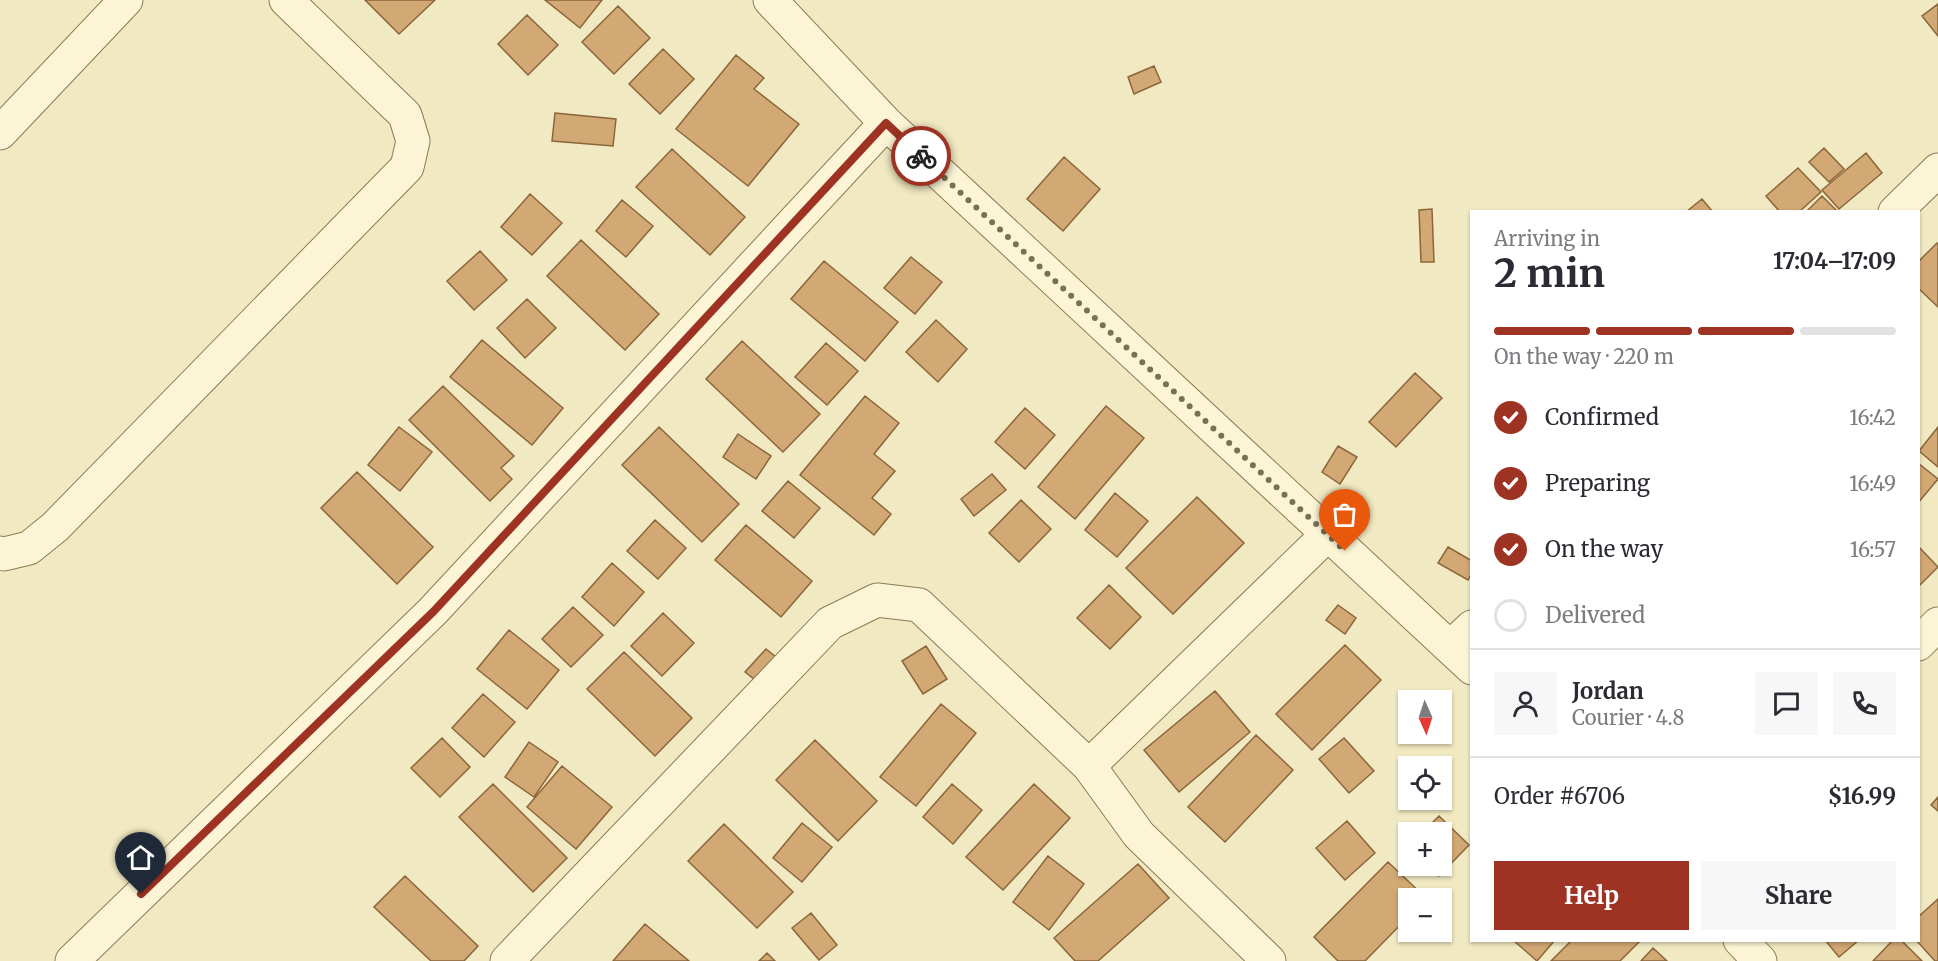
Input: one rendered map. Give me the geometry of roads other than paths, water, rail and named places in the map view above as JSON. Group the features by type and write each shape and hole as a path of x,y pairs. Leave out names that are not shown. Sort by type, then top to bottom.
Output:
{"street":[{"path":"0,133 126,0"},
{"path":"0,553 29,548 55,527 407,167 413,141 405,114 286,0"},
{"path":"770,0 886,123 1327,535 1465,648"},
{"path":"72,961 434,611 886,123"},
{"path":"1897,210 1938,170"},
{"path":"1089,766 1327,535"},
{"path":"507,961 830,623 877,600 919,605 1089,766 1139,836 1269,961"},
{"path":"1920,642 1938,624"},
{"path":"1742,942 1760,961"}]}
